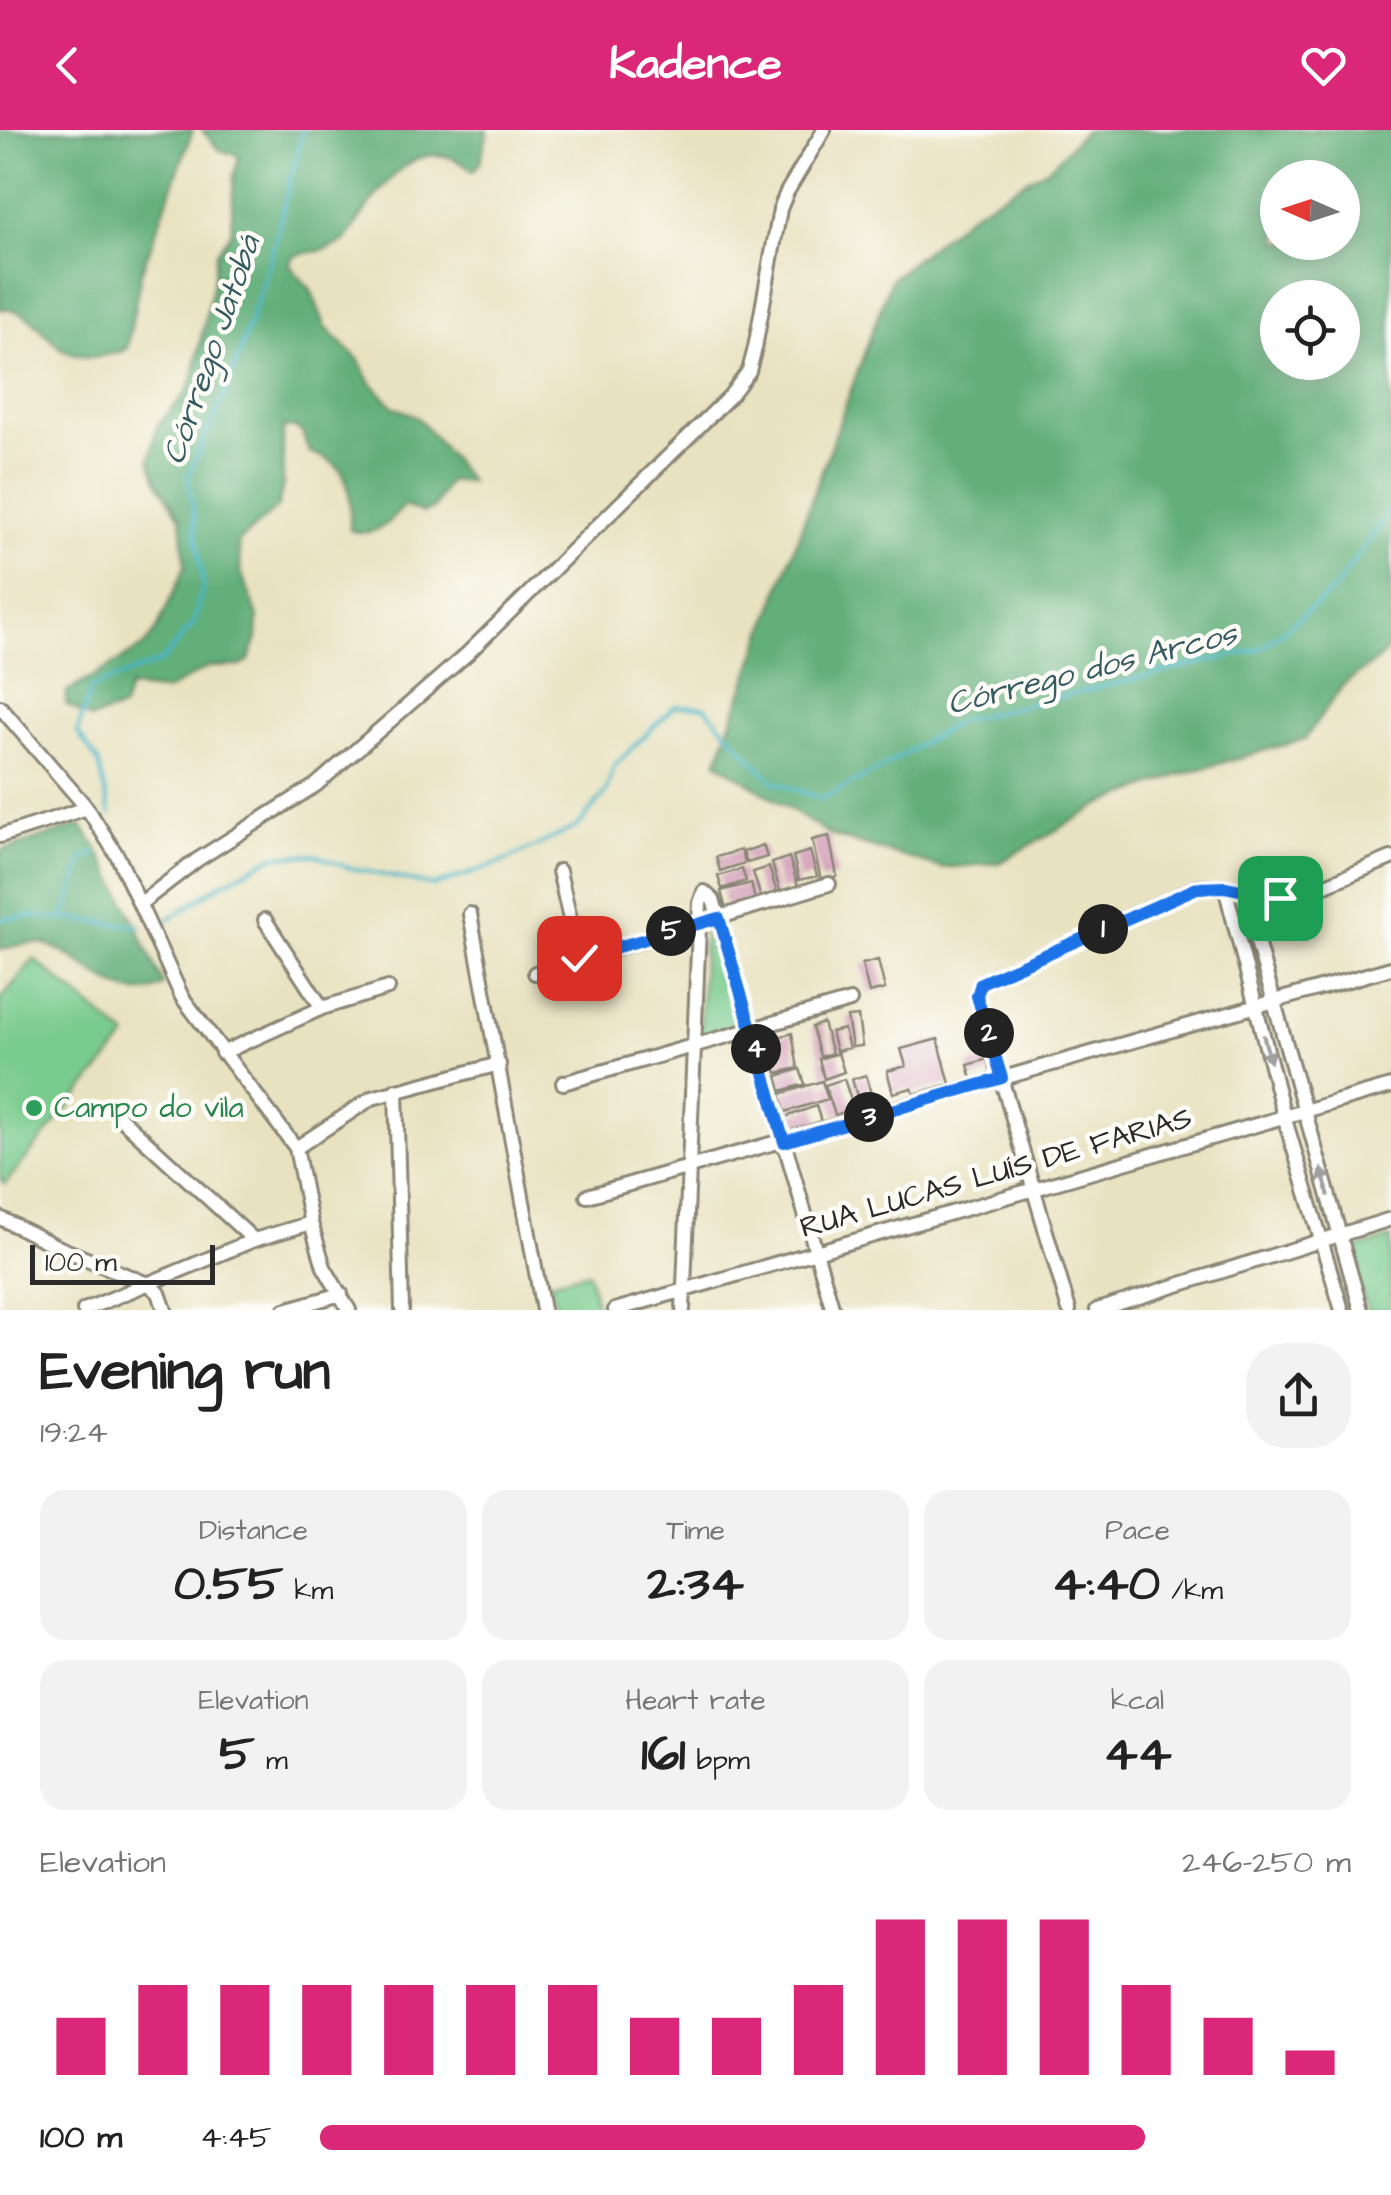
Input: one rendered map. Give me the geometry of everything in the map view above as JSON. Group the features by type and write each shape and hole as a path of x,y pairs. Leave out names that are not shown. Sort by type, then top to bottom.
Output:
{"street":[{"path":"140,903 197,860 316,784 467,654 730,396 748,370 755,348 780,210 824,130"},
{"path":"0,707 87,808 118,856 182,997 296,1148 310,1223 324,1267 349,1310"},
{"path":"0,836 87,808"},
{"path":"1069,1310 977,996 981,983 1197,888 1225,887 1294,898 1391,858"},
{"path":"558,872 579,958"},
{"path":"535,972 829,884"},
{"path":"1225,887 1284,1116 1342,1310"},
{"path":"683,1310 704,892 713,900 719,918 833,1310"},
{"path":"1248,892 1254,932 1361,1310"},
{"path":"470,914 543,1310"},
{"path":"264,920 322,1008"},
{"path":"587,1196 1391,968"},
{"path":"222,1053 322,1008 388,988"},
{"path":"564,1083 850,1002"},
{"path":"296,1148 372,1098 499,1064"},
{"name":"RUA LUCAS LUÍS DE FARIAS","path":"615,1310 1391,1086"},
{"path":"396,1090 402,1310"},
{"path":"115,1113 254,1240"},
{"path":"0,1218 150,1284 159,1293 164,1310"},
{"path":"1097,1310 1391,1219"},
{"path":"84,1310 254,1240 310,1223"},
{"path":"286,1310 341,1294"}],"green space":[{"path":"0,130 193,130 141,273 127,349 79,356 64,350 31,319 17,311 0,309"},
{"path":"202,130 488,130 480,163 473,171 439,155 410,163 384,186 344,241 292,257 290,266 311,290 326,328 358,359 371,383 394,407 423,423 470,482 448,481 434,508 424,513 404,506 374,531 350,530 349,491 341,472 323,457 309,452 302,432 293,427 283,428 283,484 278,507 238,542 241,572 258,617 257,639 249,660 241,666 208,667 166,691 129,688 123,708 91,719 66,704 67,692 144,646 157,629 185,567 181,519 157,481 150,460 157,426 192,381 216,254 231,233 239,156 219,150"},
{"path":"1085,130 1391,130 1391,646 1343,685 1305,739 1176,776 1102,804 999,863 942,868 830,835 717,762 891,279 970,214 1051,166"},
{"path":"81,825 116,883 164,985 135,992 121,988 66,954 40,943 0,950 0,851"},
{"path":"716,924 745,1026 700,1038 704,926"},
{"name":"Campo do vila","path":"34,959 127,1037 5,1184 0,1179 0,1000"},
{"path":"1391,1238 1391,1310 1367,1310 1349,1251"},
{"path":"588,1272 597,1307 557,1310 550,1282"}],"building":[{"path":"829,836 837,876 821,880 812,840"},
{"path":"763,845 767,857 747,863 743,852"},
{"path":"741,850 745,863 720,871 716,857"},
{"path":"810,851 817,876 799,880 793,856"},
{"path":"789,857 798,886 780,891 772,863"},
{"path":"769,867 777,893 761,898 753,872"},
{"path":"742,869 746,881 722,889 718,876"},
{"path":"751,883 755,900 726,909 721,891"},
{"path":"878,960 885,989 869,993 862,964"},
{"path":"858,1016 862,1046 852,1047 847,1017"},
{"path":"823,1023 832,1053 820,1057 812,1027"},
{"path":"844,1029 849,1048 836,1051 831,1032"},
{"path":"792,1033 798,1068 777,1073 767,1040"},
{"path":"938,1039 950,1084 914,1094 912,1088 893,1093 887,1071 906,1066 901,1049"},
{"path":"838,1053 844,1072 824,1079 819,1059"},
{"path":"987,1059 991,1074 972,1079 968,1065"},
{"path":"800,1069 805,1084 781,1091 777,1076"},
{"path":"866,1075 873,1102 860,1106 852,1079"},
{"path":"844,1079 854,1109 835,1115 825,1085"},
{"path":"822,1081 828,1099 785,1112 780,1094"},
{"path":"816,1106 821,1121 790,1132 785,1117"}],"waterway":[{"name":"Córrego Jatobá","path":"110,814 99,763 77,732 91,688 162,661 194,623 203,585 188,476 231,379 269,264 303,130"},
{"name":"Córrego dos Arcos","path":"168,920 221,884 274,856 316,855 346,867 434,886 503,862 578,826 606,792 614,766 675,706 705,707 772,781 822,799 959,721 1260,649 1334,590 1391,509"},
{"name":"Córrego Jatobá","path":"64,919 83,859 97,853"},
{"name":"Córrego dos Arcos","path":"0,919 32,916 140,926"}],"place":[{"name":"Campo do vila","path":"34,1108"}],"route":[{"path":"579,958 719,918 784,1142 1002,1078 977,996 981,983 1197,888 1225,887 1280,898"}]}
